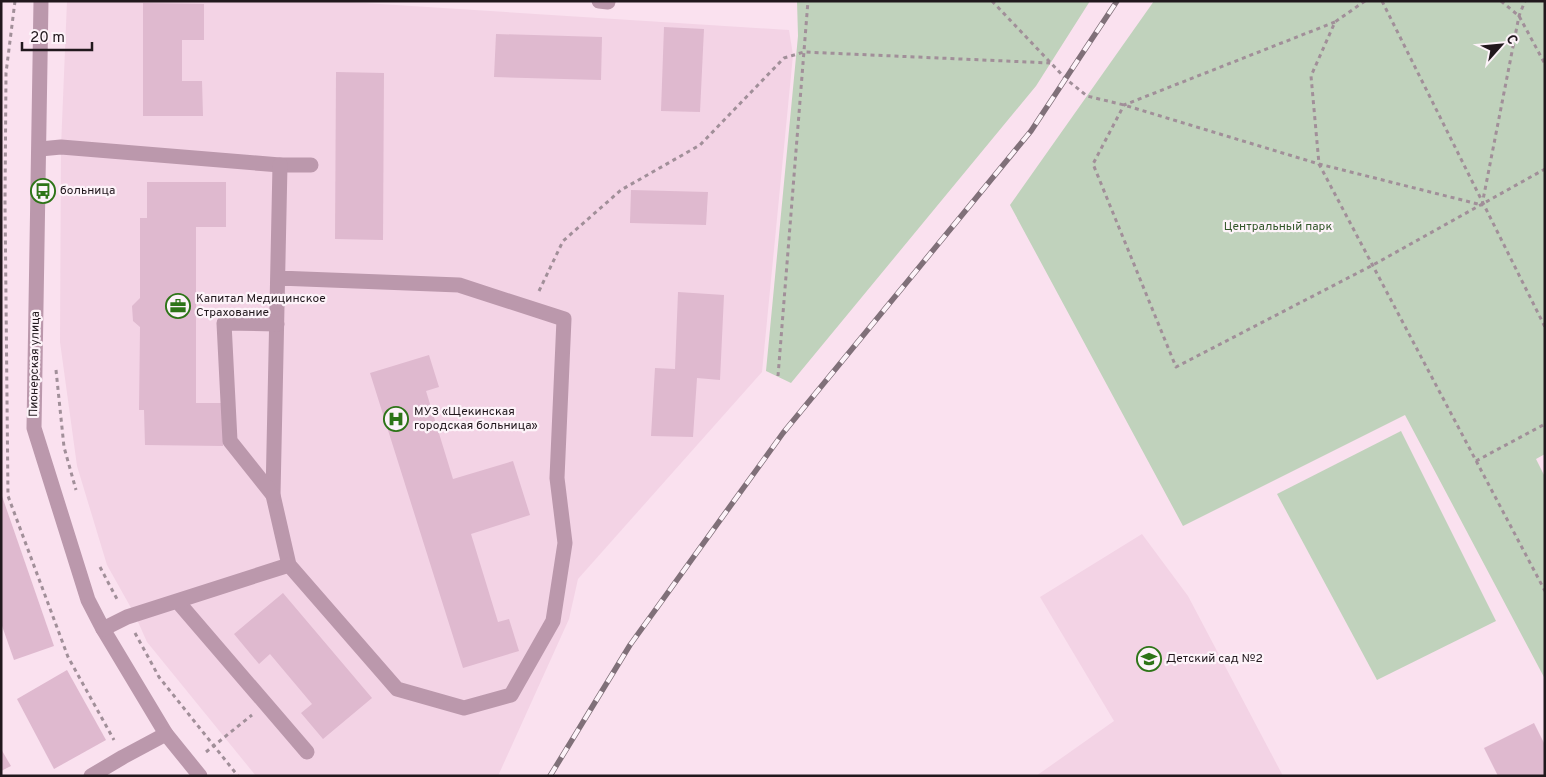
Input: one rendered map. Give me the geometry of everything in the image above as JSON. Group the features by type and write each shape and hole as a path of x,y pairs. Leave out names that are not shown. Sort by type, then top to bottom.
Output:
{"street":[{"name":"Пионерская улица","path":"41,1 34,428 88,600 103,629 166,734 195,771"},
{"path":"599,1 608,2"},
{"path":"40,149 61,147 280,165 310,165"},
{"path":"278,278 459,285 564,319 556,478 565,543 553,621 510,695 464,708 398,689 289,565 273,495 280,165"},
{"path":"273,495 230,441 224,323 277,324"},
{"path":"103,629 127,617 289,565"},
{"path":"178,602 307,752"},
{"path":"101,773 166,734"}],"path":[{"path":"778,376 808,1"},
{"path":"992,1 1050,63 1087,96 1124,105 1319,164 1482,205"},
{"path":"1365,1 1335,22 1124,105 1093,164 1176,367 1372,265 1545,169"},
{"path":"1382,1 1482,205 1545,326"},
{"path":"1501,1 1519,16 1545,64"},
{"path":"1482,205 1519,16 1525,1"},
{"path":"1335,22 1311,76 1319,164 1545,591"},
{"path":"531,308 563,241 621,190 700,144 784,58 804,52 1050,63"},
{"path":"56,370 64,447 76,492"},
{"path":"1476,462 1545,424"},
{"path":"98,563 159,677 238,776"},
{"path":"195,771 213,746 266,704"}],"shaded area":[{"name":"МУЗ «Щекинская городская больница»","path":"67,1 333,1 789,30 793,55 762,372 578,579 569,619 498,776 256,776 147,642 135,615 107,565 77,466 60,342 61,147"},
{"name":"Детский сад №2","path":"1142,534 1188,596 1283,776 1036,776 1114,721 1040,597"}],"green space":[{"path":"797,1 1090,1 1036,86 791,383 766,371 798,36"},
{"name":"Центральный парк","path":"1154,1 1545,1 1545,454 1536,459 1545,477 1545,679 1405,415 1183,526 1010,205"},
{"path":"1401,431 1496,621 1377,680 1277,494"}],"building":[{"path":"143,3 204,4 204,40 182,40 182,81 202,81 203,116 143,116"},
{"path":"664,27 704,29 700,112 661,111"},
{"path":"496,34 602,37 601,80 494,77"},
{"path":"336,72 384,73 383,240 335,239"},
{"path":"147,182 226,182 226,227 196,227 196,403 223,403 223,446 145,445 144,410 139,410 140,327 133,321 132,306 140,298 140,218 147,218"},
{"path":"631,190 708,192 706,225 630,223"},
{"path":"678,292 724,295 720,380 697,378 693,437 651,436 655,368 675,369"},
{"path":"429,355 439,387 426,391 453,479 513,461 530,515 471,534 498,622 509,619 519,651 463,668 370,373"},
{"path":"2,496 54,646 14,660 1,623"},
{"path":"283,593 372,698 323,739 301,713 312,704 270,654 259,664 234,634"},
{"path":"67,670 106,740 54,769 17,699"},
{"path":"1534,723 1545,745 1545,776 1498,776 1484,748"},
{"path":"1,749 11,766 1,771"}],"railway":[{"path":"550,776 630,645 783,433 1031,131 1117,1"}],"place":[{"name":"больница","path":"43,191"},
{"name":"Капитал Медицинское Страхование","path":"178,306"},
{"name":"МУЗ «Щекинская городская больница»","path":"396,419"},
{"name":"Детский сад №2","path":"1149,659"}]}
